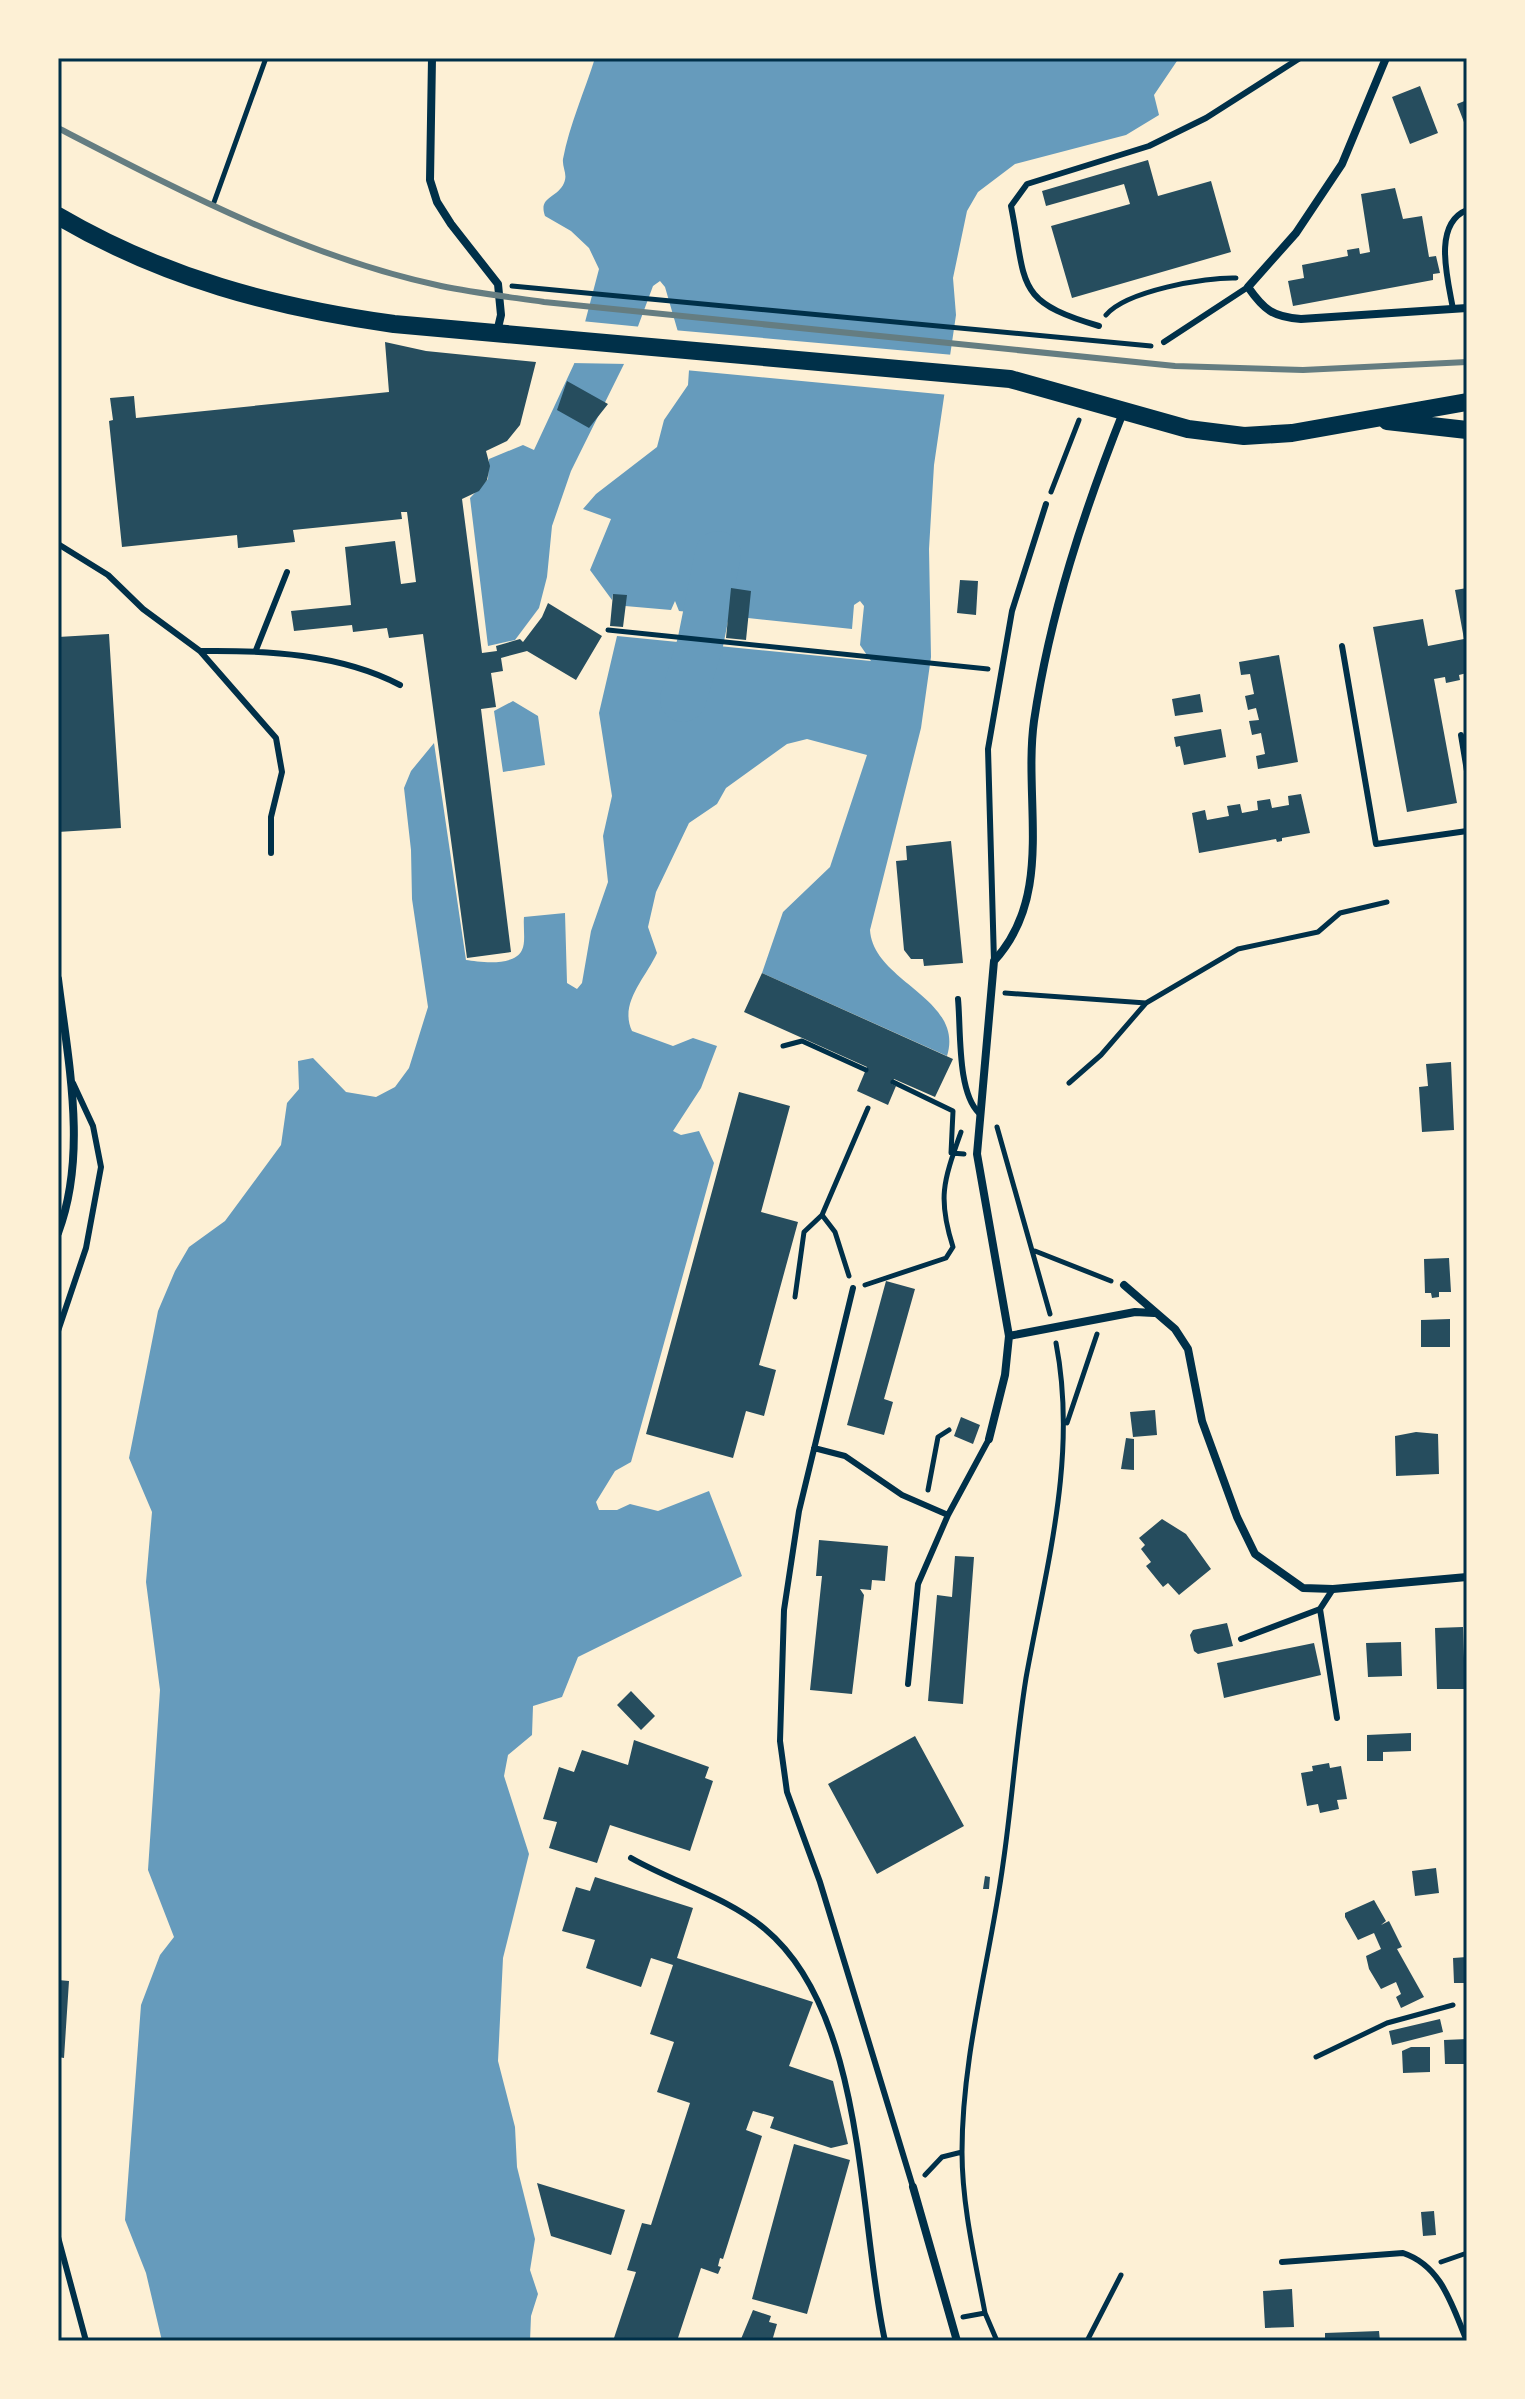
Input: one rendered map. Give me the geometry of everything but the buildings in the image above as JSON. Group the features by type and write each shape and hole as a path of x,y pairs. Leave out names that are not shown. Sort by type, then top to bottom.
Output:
{"main road":[{"path":"58,216 174,271 272,304 428,327 1010,379 1188,429 1244,436 1292,433 1467,402"},
{"path":"1372,419 1467,430"}],"street":[{"path":"432,58 430,180 437,202 451,224 498,284 501,315 497,332"},
{"path":"1386,58 1342,164 1296,233 1248,287 1265,312 1279,318 1467,308"},
{"path":"989,1439 1005,1375 1009,1336 980,1182 979,1113 985,1084 994,961 1013,940 1033,877 1031,772 1034,722 1054,624 1078,529 1124,410"},
{"path":"58,979 70,1076 73,1175 58,1233"},
{"path":"1124,1285 1175,1329 1188,1349 1202,1421 1237,1517 1255,1554 1303,1588 1333,1589 1467,1577"},
{"path":"1009,1336 1135,1312 1154,1313"},
{"path":"913,2187 955,2341"}],"lane":[{"path":"1099,326 1039,303 1027,287 1011,206 1027,184 1149,146 1206,118 1300,58"},
{"path":"1453,309 1445,241 1453,220 1467,210"},
{"path":"1164,342 1248,287"},
{"path":"994,961 988,749 1012,611 1046,504"},
{"path":"58,544 108,575 143,609 200,651 271,731 280,748 282,772 271,817 271,853"},
{"path":"256,650 287,572"},
{"path":"1342,646 1376,844 1467,831"},
{"path":"200,651 256,650 357,667 400,685"},
{"path":"1461,735 1467,771"},
{"path":"958,999 970,1104 979,1113"},
{"path":"58,1331 86,1248 101,1167 93,1126 70,1076"},
{"path":"853,1288 799,1511 784,1610 782,1765 787,1792 820,1882 913,2187"},
{"path":"908,1684 918,1584 948,1515 989,1439"},
{"path":"814,1448 845,1456 902,1495 925,1502 948,1515"},
{"path":"1241,1639 1320,1609 1333,1589"},
{"path":"1320,1609 1337,1718"},
{"path":"631,1858 753,1919 796,1960 815,1994 848,2091 857,2128 873,2287 885,2341"},
{"path":"58,2237 86,2341"},
{"path":"1282,2262 1403,2253 1429,2267 1445,2290 1467,2341"}],"path":[{"path":"213,205 266,58"},
{"path":"1099,326 1110,310 1142,295 1221,278 1237,278 1248,287"},
{"path":"516,286 1126,346 1149,347 1164,342"},
{"path":"1046,504 1079,420"},
{"path":"608,630 1001,671"},
{"path":"1069,1083 1101,1055 1146,1003 1238,949 1318,932 1340,913 1387,902"},
{"path":"993,992 1146,1003"},
{"path":"783,1046 802,1041 866,1070"},
{"path":"893,1082 953,1111 951,1153 965,1154"},
{"path":"985,1084 1049,1307"},
{"path":"822,1215 835,1232 853,1288 946,1258 953,1247 942,1213 947,1171 970,1104"},
{"path":"795,1297 804,1232 822,1215 868,1108"},
{"path":"1034,1251 1124,1285"},
{"path":"1065,1428 1103,1318"},
{"path":"997,2341 985,2313 964,2185 962,2152 969,2050 1003,1866 1023,1696 1057,1515 1065,1395 1057,1348"},
{"path":"925,1502 938,1437 949,1430"},
{"path":"1316,2057 1387,2023 1453,2005"},
{"path":"913,2187 942,2157 962,2152"},
{"path":"1429,2267 1467,2253"},
{"path":"1087,2341 1121,2275"},
{"path":"950,2319 985,2313"}],"water":[{"path":"595,58 1179,58 1154,95 1159,115 1126,135 1015,164 978,192 967,211 953,278 956,315 934,465 929,549 931,657 921,728 870,930 875,948 886,963 943,1019 949,1036 947,1056 762,973 783,912 830,867 867,755 807,739 787,744 726,788 717,804 689,823 656,892 648,927 657,953 635,991 629,1021 632,1031 673,1046 693,1038 717,1046 701,1088 673,1131 681,1135 699,1131 714,1163 631,1462 615,1471 596,1502 599,1510 617,1510 630,1504 658,1511 709,1491 742,1576 578,1657 562,1697 533,1706 532,1735 508,1755 504,1776 529,1854 503,1958 498,2061 515,2127 517,2167 535,2239 530,2270 538,2294 531,2316 530,2341 162,2341 146,2273 125,2220 141,2005 160,1955 174,1937 148,1870 160,1690 146,1582 152,1512 129,1458 158,1311 189,1247 225,1221 281,1145 287,1103 299,1089 298,1061 313,1058 346,1092 376,1097 395,1087 409,1068 428,1007 412,899 411,850 404,788 411,771 434,743 466,960 496,962 512,959 523,947 524,917 565,913 567,983 577,989 582,983 591,931 608,882 603,836 612,796 599,713 617,636 871,661 860,645 864,606 860,601 854,605 852,629 748,618 731,588 728,616 679,611 675,601 671,610 625,606 613,594 612,600 590,570 611,519 583,509 596,494 657,447 664,420 688,385 689,370 665,287 660,281 653,286 624,364 571,471 552,526 547,577 539,608 515,640 488,646 470,498 488,479 489,459 523,445 534,450 574,364 599,269 589,248 571,231 545,216 544,205 564,183 566,146"},
{"path":"513,701 538,716 545,765 503,772 494,711"}],"pier":[{"path":"581,321 642,327 628,364 571,363"},
{"path":"673,330 954,355 949,395 685,370"}],"waterway":[{"path":"683,699 700,644 718,554"}],"railway":[{"path":"58,128 197,198 292,240 390,273 467,291 544,302 1175,366 1303,370 1467,362"}]}
